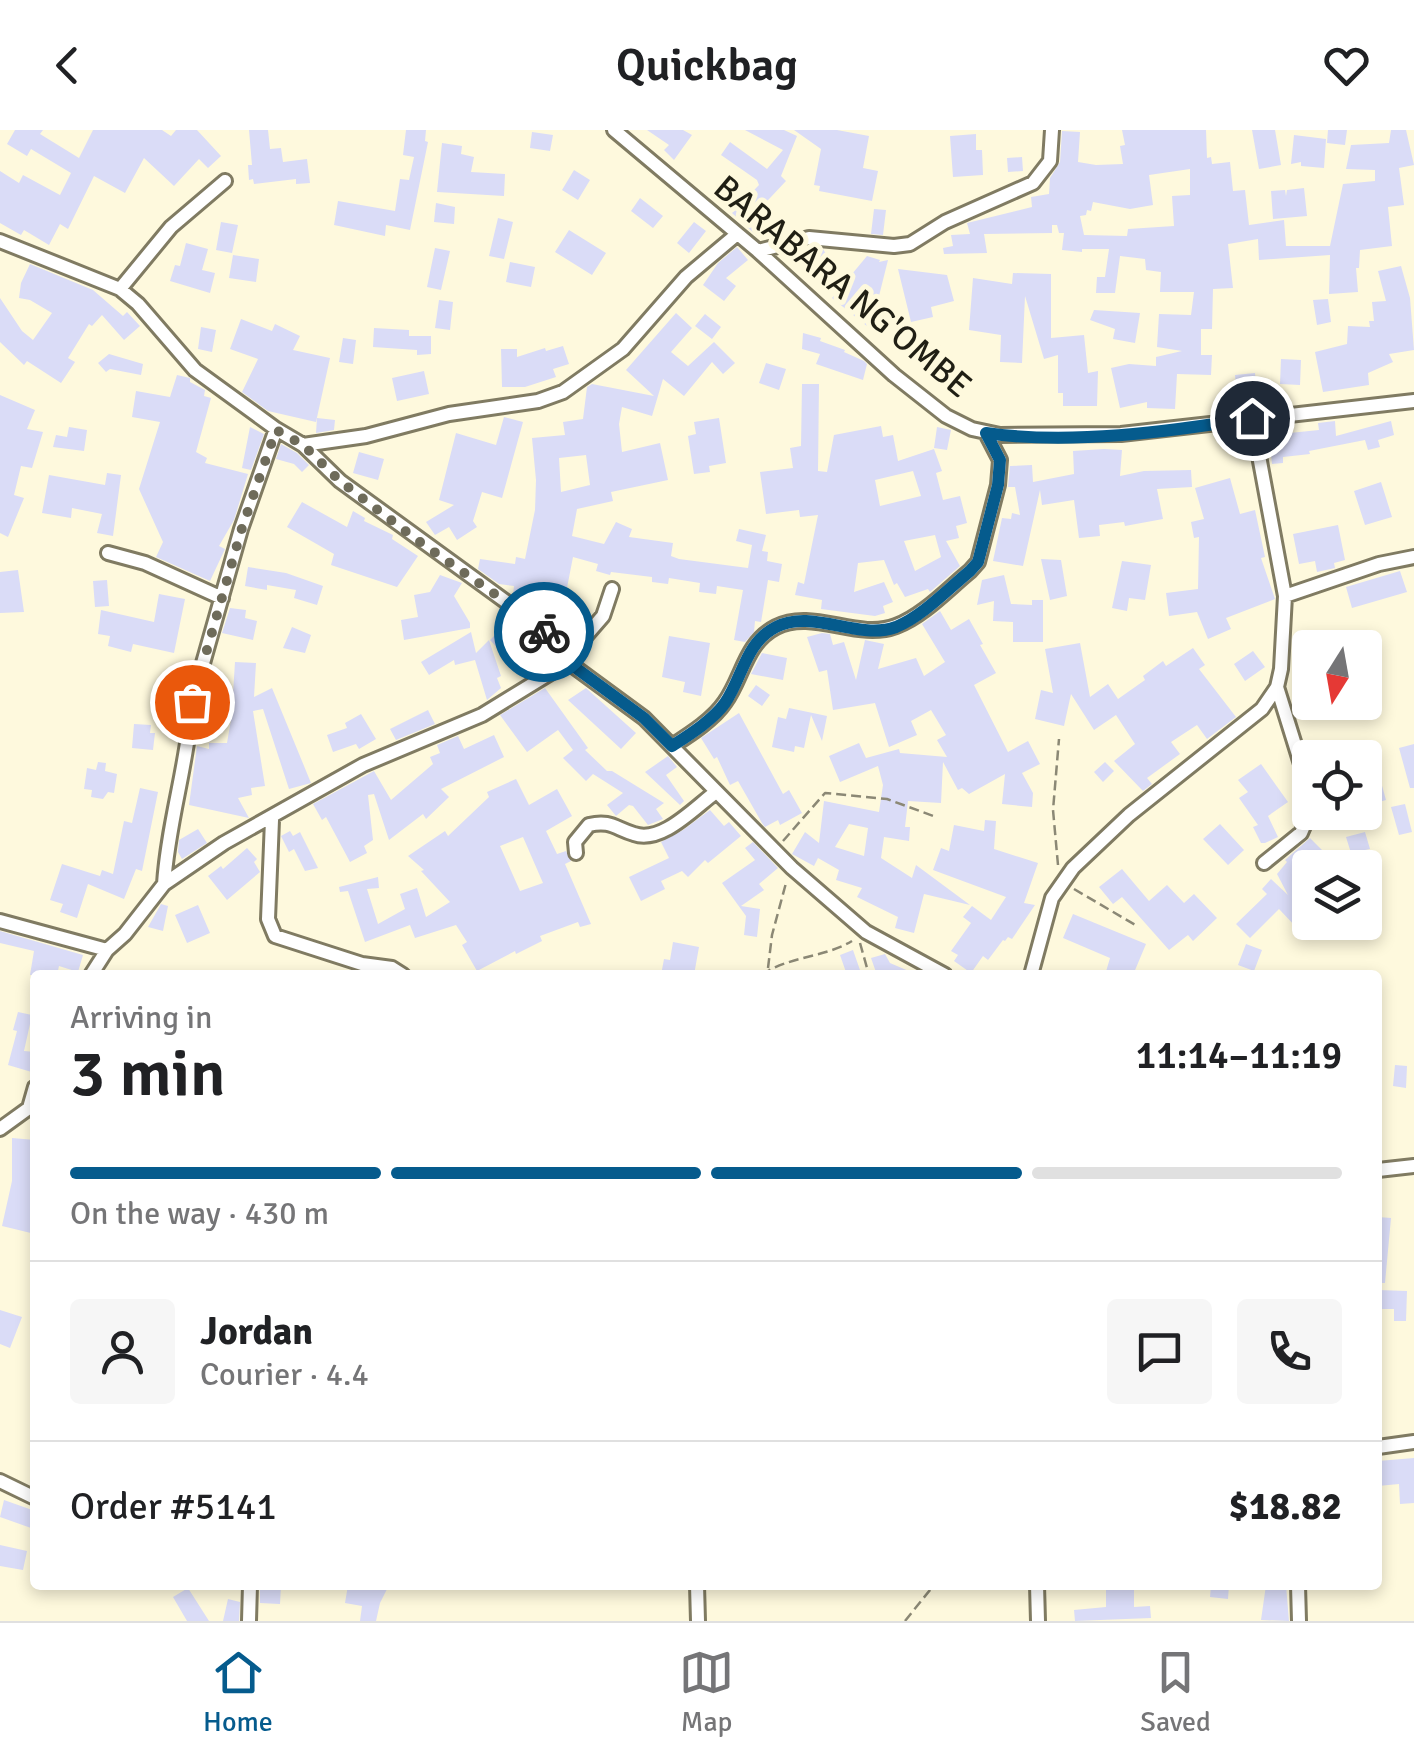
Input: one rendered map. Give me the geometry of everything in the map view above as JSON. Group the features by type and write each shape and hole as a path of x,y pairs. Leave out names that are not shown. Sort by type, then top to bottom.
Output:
{"street":[{"name":"BARABARA NG'OMBE","path":"614,130 934,406 961,425 986,433 1120,434 1414,401"},
{"path":"758,251 809,238 910,244 945,222 1033,183 1050,161 1052,130"},
{"path":"120,289 170,227 226,180"},
{"path":"303,445 366,436 449,414 538,401 563,392 623,350 686,277 736,235"},
{"path":"0,241 120,289 138,304 195,370 276,430 303,445 351,490 538,624 565,660 644,718 792,868 866,932 936,970"},
{"path":"1031,970 1052,898 1061,884 1106,836 1262,709 1277,687 1282,670 1285,596 1252,418"},
{"path":"164,884 192,702 250,503 276,430"},
{"path":"672,746 722,706 750,652 771,630 786,623 815,622 859,631 894,628 970,571 978,562 998,485 1000,460 986,433"},
{"path":"108,553 145,563 222,598"},
{"path":"1285,596 1379,564 1414,557"},
{"path":"95,970 107,950 125,934 164,884 224,844 363,766 496,707 565,660 603,616 612,589"},
{"path":"1277,687 1294,740"},
{"path":"576,853 575,842 589,825 612,823 636,836 654,835 716,792"},
{"path":"272,820 268,919 275,936 362,964 395,970"},
{"path":"1264,863 1302,830"},
{"path":"0,920 107,950"},
{"path":"0,1129 30,1111"},
{"path":"1382,1170 1414,1166"},
{"path":"1382,1446 1414,1442"},
{"path":"0,1481 30,1496"},
{"path":"250,1590 250,1621"},
{"path":"696,1590 698,1621"},
{"path":"1037,1590 1038,1621"},
{"path":"1298,1590 1300,1621"}],"path":[{"path":"1059,738 1053,810 1061,884 1138,926"},
{"path":"775,848 825,793 888,799 936,816"},
{"path":"792,868 772,935 768,970 841,947 858,937 868,970"},
{"path":"905,1621 930,1590"}],"building":[{"path":"15,130 43,130 40,134 79,158 93,130 162,130 171,136 176,130 197,130 221,156 208,168 199,159 174,186 144,158 125,193 94,176 68,229 60,224 49,245 24,230 21,235 0,223 0,171 19,183 23,175 60,195 71,173 31,149 27,156 7,144"},
{"path":"249,130 268,130 270,149 281,148 283,162 307,159 310,183 296,184 296,179 254,184 253,179 249,180"},
{"path":"406,130 426,130 428,142 410,230 386,225 385,236 334,225 338,201 395,211 400,179 409,180 414,157 403,155"},
{"path":"647,130 683,130 692,135 674,160 664,150 669,145"},
{"path":"745,130 784,130 797,136 781,176 786,181 754,217 765,227 757,236 732,213 759,185 757,180 721,155 730,142 767,169 783,150"},
{"path":"794,130 837,130 869,136 863,168 878,171 872,201 819,191 820,186 814,185 821,149"},
{"path":"1122,130 1206,130 1207,158 1211,157 1212,164 1230,162 1233,191 1245,190 1249,225 1284,220 1286,246 1330,246 1343,184 1375,181 1375,170 1346,169 1351,145 1389,143 1391,130 1406,130 1414,165 1399,168 1404,205 1388,207 1392,246 1360,250 1356,268 1358,292 1329,294 1330,255 1259,260 1258,239 1228,244 1233,288 1213,289 1212,329 1201,329 1201,355 1212,355 1211,375 1177,374 1175,409 1147,408 1147,402 1120,408 1111,368 1129,364 1156,366 1156,357 1182,351 1157,347 1159,314 1191,315 1194,292 1160,292 1161,272 1146,270 1145,259 1120,256 1115,293 1096,293 1097,277 1105,277 1109,249 1062,250 1064,233 1059,233 1057,225 1052,225 1052,233 984,234 987,253 944,254 943,248 953,246 951,235 970,234 967,223 1032,207 1031,197 1049,194 1050,178 1060,162 1062,131 1080,132 1078,162 1123,164 1120,146 1125,145","holes":["1190,169 1190,195 1172,196 1174,226 1128,229 1127,236 1084,235 1080,216 1091,211 1093,202 1130,209 1153,205 1149,175"]},
{"path":"1252,130 1275,130 1281,165 1259,169"},
{"path":"1328,130 1347,130 1345,145 1327,143"},
{"path":"532,132 553,135 550,151 530,148"},
{"path":"976,134 976,150 982,150 983,175 953,177 950,136"},
{"path":"1294,135 1326,139 1324,168 1301,166 1301,162 1291,164"},
{"path":"442,143 462,146 461,154 474,157 471,172 505,174 504,196 437,192"},
{"path":"1022,157 1023,171 1008,172 1007,158"},
{"path":"574,170 590,180 578,200 562,190"},
{"path":"1304,188 1307,216 1273,219 1271,191 1285,190 1286,196 1287,190"},
{"path":"640,198 663,216 653,228 631,211"},
{"path":"436,203 455,207 454,224 434,222"},
{"path":"874,209 886,210 883,235 871,234"},
{"path":"498,218 513,222 504,259 489,256"},
{"path":"221,222 238,225 232,253 216,250"},
{"path":"694,222 706,231 689,253 677,243"},
{"path":"569,230 606,253 592,275 555,252"},
{"path":"186,243 208,249 202,270 215,273 210,293 170,281 175,265 180,266"},
{"path":"737,247 748,260 726,278 736,286 724,301 703,285 718,263"},
{"path":"435,248 450,251 441,290 427,287"},
{"path":"823,249 834,267 813,280 801,259"},
{"path":"233,255 259,259 256,282 229,278"},
{"path":"867,256 879,262 888,260 877,304 893,317 878,335 832,298 844,284 848,290 852,274"},
{"path":"510,262 535,267 531,287 506,282"},
{"path":"30,264 93,290 123,316 127,312 140,326 124,340 102,315 92,326 89,324 68,358 75,362 61,383 27,361 24,365 0,342 0,298 22,331 33,340 52,313 19,298"},
{"path":"1401,266 1410,298 1414,350 1389,354 1393,362 1368,373 1369,385 1323,392 1315,352 1347,344 1348,326 1370,327 1369,321 1374,321 1372,302 1386,301 1378,271"},
{"path":"898,269 947,275 954,301 931,307 933,317 911,322"},
{"path":"1013,273 1051,274 1051,338 1084,335 1088,373 1098,371 1097,406 1063,406 1063,393 1058,393 1058,355 1044,359 1025,296 1022,363 1000,362 1001,335 969,330 973,278 1012,284"},
{"path":"1328,299 1331,322 1317,325 1313,300"},
{"path":"439,300 453,302 450,330 435,328"},
{"path":"1094,310 1140,313 1135,343 1113,339 1115,329 1090,320"},
{"path":"676,313 692,328 671,352 688,366 714,342 735,363 723,374 712,362 684,396 663,379 652,416 622,407 622,452 660,443 668,480 611,492 613,501 577,509 572,536 604,544 616,522 632,529 629,537 673,543 671,556 679,559 748,568 752,545 736,541 739,529 766,535 762,551 768,552 767,561 782,564 779,582 768,580 761,622 755,621 754,632 745,642 734,640 743,590 717,586 716,594 699,592 700,583 669,578 668,584 652,582 652,577 611,572 610,575 596,571 598,564 573,557 565,598 588,610 576,631 552,619 556,615 524,603 513,595 514,586 499,584 478,569 480,559 515,564 516,557 525,559 535,510 532,438 565,435 563,422 583,419 587,387 592,384 654,396 626,370","holes":["586,455 590,485 561,492 559,458"]},
{"path":"705,314 721,327 712,339 695,326"},
{"path":"241,319 272,331 275,324 300,336 293,350 330,358 316,422 268,411 242,392 258,359 230,349"},
{"path":"201,327 216,330 212,352 198,349"},
{"path":"374,328 409,330 409,336 431,336 431,354 373,347"},
{"path":"803,333 864,361 867,364 863,380 816,364 820,354 802,349"},
{"path":"343,338 356,340 353,364 339,362"},
{"path":"563,346 569,364 553,369 556,377 525,387 502,387 501,349 517,349 517,357"},
{"path":"109,354 143,364 141,375 110,369 106,372 98,363"},
{"path":"1281,359 1301,360 1300,385 1280,384"},
{"path":"766,363 786,369 779,390 759,383"},
{"path":"424,371 429,394 397,401 392,378"},
{"path":"1255,373 1257,397 1237,399 1235,375"},
{"path":"177,375 190,378 190,382 205,390 204,396 211,398 196,452 207,458 205,463 248,474 234,520 219,546 225,549 210,581 156,557 163,542 139,489 160,422 132,417 136,391 170,397"},
{"path":"802,384 819,384 818,471 827,472 834,435 881,426 883,437 893,435 898,461 934,449 942,471 936,473 943,500 960,496 967,523 956,526 959,538 946,541 960,566 930,592 928,589 905,597 897,583 894,585 884,560 858,563 854,592 884,582 893,602 883,606 885,613 875,616 821,609 822,600 795,595 798,582 804,584 818,515 800,517 799,510 766,514 760,472 793,468 790,448 801,446","holes":["913,471 921,496 880,506 875,480","935,535 941,557 915,571 904,541"]},
{"path":"0,395 35,410 27,429 43,432 32,468 21,466 14,495 24,498 8,537 0,533"},
{"path":"504,417 523,422 502,498 482,492 473,521 477,527 457,540 449,527 435,535 426,522 454,505 439,500 456,433 496,445"},
{"path":"317,418 335,420 334,430 316,433"},
{"path":"719,418 726,463 709,466 710,472 694,474 688,436 696,434 694,422"},
{"path":"1335,421 1336,436 1391,421 1394,435 1378,440 1380,447 1368,450 1365,440 1283,457 1283,463 1272,464 1269,435 1319,430 1318,423"},
{"path":"69,427 87,430 84,451 53,447 56,435 67,437"},
{"path":"250,427 264,434 251,470 242,468"},
{"path":"937,427 951,430 947,450 934,448"},
{"path":"281,444 309,465 302,472 294,464 276,459"},
{"path":"1122,450 1120,476 1191,470 1192,487 1157,489 1163,519 1125,526 1124,522 1099,525 1100,536 1079,538 1074,500 1042,505 1040,490 1023,566 993,561 1002,518 1011,519 1012,513 1020,515 1015,487 1008,487 1010,466 1032,465 1033,482 1074,474 1073,451"},
{"path":"359,452 384,459 378,480 353,473"},
{"path":"107,473 121,475 113,536 97,533 102,514 72,508 71,518 42,513 49,475 105,485"},
{"path":"1230,478 1240,514 1255,510 1265,557 1261,558 1275,599 1226,618 1231,629 1208,639 1197,612 1169,616 1166,593 1198,589 1199,537 1194,538 1191,522 1204,519 1195,488"},
{"path":"1381,482 1392,517 1365,525 1354,491"},
{"path":"302,502 347,527 353,511 393,535 392,539 418,556 397,587 331,565 334,554 287,527"},
{"path":"1338,525 1345,560 1334,563 1335,568 1317,572 1315,561 1299,564 1293,534"},
{"path":"1041,559 1061,560 1067,596 1050,600"},
{"path":"1122,561 1151,565 1145,600 1129,598 1127,611 1112,608"},
{"path":"248,567 286,573 323,586 317,605 294,598 296,590 245,586"},
{"path":"18,570 24,612 0,613 0,572"},
{"path":"1400,571 1407,592 1352,608 1346,587"},
{"path":"440,575 462,583 454,596 470,628 404,640 401,620 418,617 414,595 430,592"},
{"path":"1004,575 1011,604 1032,605 1032,600 1043,600 1043,642 1013,642 1013,622 993,621 994,601 977,605 982,580"},
{"path":"107,580 109,606 95,607 93,581"},
{"path":"159,594 185,599 174,653 133,644 131,652 108,646 110,636 98,634 101,610 154,622"},
{"path":"230,608 246,610 245,618 257,621 253,640 222,633"},
{"path":"940,611 951,630 969,619 996,673 974,685 1008,752 1028,741 1040,764 1022,773 1033,793 1032,807 1002,804 1005,774 969,794 962,788 958,790 943,762 941,803 908,801 905,827 910,827 909,841 884,837 881,858 912,878 916,865 970,905 924,894 914,933 895,928 898,917 857,897 862,888 836,880 839,870 818,858 814,866 792,854 805,832 819,843 824,801 879,812 883,785 878,766 840,782 829,756 859,743 866,758 899,749 900,753 947,757 937,740 946,735 931,710 911,721 917,735 889,747 875,703 833,710 827,670 819,672 807,637 830,634 833,645 844,642 856,680 865,640 884,644 878,669 916,658 924,676 945,662 922,624","holes":["849,824 868,828 864,856 835,847"]},
{"path":"292,627 311,635 305,653 283,648"},
{"path":"501,629 514,634 517,631 525,639 532,633 552,660 543,666 536,656 519,671 490,640"},
{"path":"471,632 476,653 489,640 501,676 497,678 501,688 487,700 475,660 455,665 454,660 429,675 421,662"},
{"path":"669,636 710,643 701,696 683,692 685,682 662,677"},
{"path":"1080,643 1090,697 1108,684 1118,699 1163,661 1166,666 1193,648 1205,665 1199,669 1236,717 1207,739 1197,725 1171,742 1180,754 1147,778 1152,784 1143,791 1114,761 1135,744 1116,715 1094,730 1071,694 1064,726 1035,719 1041,690 1053,693 1045,649"},
{"path":"1253,651 1265,667 1245,681 1234,664"},
{"path":"762,653 787,658 783,680 751,674"},
{"path":"235,662 256,663 254,697 272,688 311,783 289,789 263,709 253,711 265,786 251,788 252,795 238,798 249,818 189,805 197,746 209,749 209,743 227,743 232,714 205,709 209,689 233,694"},
{"path":"756,685 770,695 762,706 748,696"},
{"path":"545,688 588,748 585,750 607,771 664,803 656,809 663,819 648,825 629,805 616,816 607,805 623,793 593,774 586,781 563,758 573,750 558,730 527,752 500,715"},
{"path":"586,688 636,733 621,749 568,700"},
{"path":"789,708 827,716 822,741 811,715 804,748 795,746 794,752 772,747 778,717 786,719"},
{"path":"428,710 435,724 396,740 390,729"},
{"path":"739,713 783,794 789,790 802,813 780,825 778,820 765,827 738,781 730,785 717,757 714,759 701,738"},
{"path":"361,714 376,739 359,749 356,744 333,752 327,735 347,728 345,723"},
{"path":"134,724 151,725 150,733 155,733 153,750 132,748"},
{"path":"494,735 504,757 441,789 449,797 426,819 423,814 389,840 374,794 368,795 373,840 364,846 367,853 350,862 326,817 322,820 313,804 374,771 391,800 433,764 430,757 440,753 437,745 458,736 464,749"},
{"path":"1414,744 1414,788 1410,788 1399,748"},
{"path":"668,756 677,767 666,775 684,801 680,805 645,772"},
{"path":"98,762 106,763 105,771 117,774 114,793 108,792 103,799 91,797 92,790 84,789 87,768 96,770"},
{"path":"1105,762 1114,771 1103,782 1094,772"},
{"path":"1261,764 1288,802 1268,816 1278,837 1265,843 1261,843 1253,827 1258,825 1239,798 1248,792 1238,780"},
{"path":"516,779 529,805 557,789 572,816 546,831 557,854 566,851 571,861 565,864 591,924 580,927 578,922 540,936 542,941 479,970 462,945 467,942 456,925 415,938 410,925 365,942 348,891 340,892 339,887 378,877 379,888 367,889 378,924 405,909 400,894 417,888 426,917 450,902 408,856 445,831 448,836 489,797 487,792","holes":["523,837 543,883 520,891 500,846"]},
{"path":"140,788 158,792 142,871 136,869 124,899 88,884 77,918 60,912 63,904 50,900 62,864 100,876 102,870 113,874 124,821 132,823"},
{"path":"1405,804 1412,832 1399,835 1391,807"},
{"path":"710,810 724,826 729,822 741,836 708,863 705,860 688,877 682,871 661,881 665,889 641,901 629,877 669,858 661,842"},
{"path":"985,820 996,821 994,849 1038,863 1024,903 1035,905 1012,939 1003,940 988,960 983,956 973,970 967,970 954,961 958,955 951,951 971,923 963,917 972,906 991,920 1006,897 933,870 941,848 949,851 954,825 984,831"},
{"path":"1220,824 1244,850 1228,865 1203,839"},
{"path":"198,829 207,843 182,859 179,840"},
{"path":"290,831 293,836 300,832 318,868 305,871 294,849 289,852 281,836"},
{"path":"1365,832 1370,849 1350,850 1346,837"},
{"path":"1310,838 1322,850 1296,850"},
{"path":"753,842 778,868 759,884 764,890 741,906 760,909 757,937 744,935 746,916 722,883 755,860 745,848"},
{"path":"247,848 257,859 254,862 260,872 227,900 208,876 221,866 223,869"},
{"path":"1292,854 1292,923 1279,909 1250,938 1236,924 1267,894 1262,889 1271,879 1288,895 1277,874"},
{"path":"1122,869 1149,901 1167,885 1184,903 1194,894 1217,918 1193,941 1188,935 1169,950 1122,897 1113,904 1099,887"},
{"path":"161,904 168,906 163,931 148,927"},
{"path":"198,905 210,933 187,943 175,915"},
{"path":"1073,914 1146,944 1135,970 1106,970 1110,958 1063,938"},
{"path":"0,931 83,955 79,970 59,966 58,970 31,970 34,951 0,943"},
{"path":"673,942 699,947 695,970 662,970 664,959 670,960"},
{"path":"1246,944 1262,950 1254,970 1238,965"},
{"path":"853,950 860,970 845,970 840,955"},
{"path":"885,954 890,963 906,970 875,970 871,958"},
{"path":"18,1012 30,1015 24,1051 30,1052 30,1072 8,1065 17,1031 13,1030"},
{"path":"1395,1065 1407,1066 1406,1088 1393,1086"},
{"path":"12,1138 30,1140 30,1233 2,1226 12,1181"},
{"path":"1382,1217 1391,1218 1382,1283"},
{"path":"1382,1290 1407,1291 1406,1321 1394,1321 1394,1309 1382,1309"},
{"path":"0,1310 22,1317 10,1348 0,1344"},
{"path":"1414,1458 1414,1503 1400,1504 1399,1484 1382,1486 1382,1461"},
{"path":"4,1500 30,1509 30,1528 0,1517"},
{"path":"0,1545 27,1551 23,1570 0,1566"},
{"path":"189,1590 209,1621 187,1621 173,1597"},
{"path":"260,1590 281,1590 280,1604 260,1603"},
{"path":"347,1590 386,1590 376,1621 360,1621 362,1606 345,1603"},
{"path":"1106,1590 1134,1590 1134,1607 1150,1606 1151,1618 1075,1621 1074,1610 1106,1607"},
{"path":"1211,1590 1229,1590 1228,1599 1210,1597"},
{"path":"1265,1590 1286,1590 1289,1621 1261,1620"},
{"path":"228,1599 240,1602 239,1621 223,1621"}],"way so far":[{"path":"192,702 242,528 276,430 303,445 340,481 544,632"}],"route":[{"path":"544,632 565,660 644,718 672,746 722,706 750,652 771,630 786,623 815,622 859,631 894,628 970,571 978,562 998,485 1000,460 986,433 1120,434 1252,418"}]}
